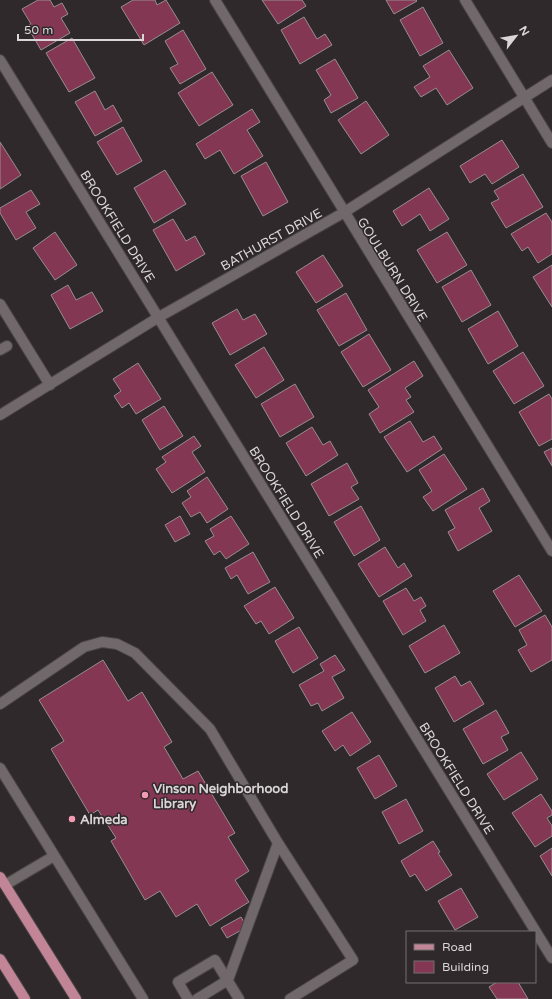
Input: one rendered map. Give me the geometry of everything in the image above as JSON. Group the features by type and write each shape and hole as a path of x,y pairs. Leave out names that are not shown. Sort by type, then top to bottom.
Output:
{"main road":[{"path":"2,884 76,999"},
{"path":"0,959 25,999"}],"street":[{"name":"GOULBURN DRIVE","path":"215,0 343,213 552,551"},
{"path":"465,0 552,143"},
{"name":"BROOKFIELD DRIVE","path":"0,60 535,931"},
{"name":"BATHURST DRIVE","path":"0,415 159,317 343,213 552,80"},
{"path":"0,304 50,385"},
{"path":"0,704 84,647 102,642 117,644 136,653 210,729 278,843 353,960 290,999"},
{"path":"0,768 142,999"},
{"path":"197,999 228,980 278,843"},
{"path":"2,884 54,856"},
{"name":"BROOKFIELD DRIVE","path":"536,932 552,958"},
{"path":"188,999 178,982 215,960 239,999"}],"building":[{"path":"38,0 50,0 54,7 62,3 68,14 61,18 70,33 41,50 27,26 31,24 22,9"},
{"path":"133,0 155,0 157,5 166,0 180,23 144,45 121,7"},
{"path":"262,0 302,0 306,6 278,24"},
{"path":"386,0 416,0 417,1 394,14"},
{"path":"423,7 443,43 420,56 400,20"},
{"path":"304,17 317,39 325,34 332,45 300,64 281,30"},
{"path":"183,30 206,69 180,84 170,68 178,64 165,41"},
{"path":"72,38 95,78 69,92 46,53"},
{"path":"449,50 473,88 447,105 436,88 421,97 414,87 430,77 423,66"},
{"path":"335,59 358,98 331,113 324,100 331,95 316,70"},
{"path":"212,72 233,105 199,126 178,93"},
{"path":"95,91 105,110 113,105 122,121 95,136 75,102"},
{"path":"366,101 389,135 361,154 338,120"},
{"path":"252,109 260,122 247,130 263,156 234,174 220,150 205,159 196,144"},
{"path":"123,127 142,161 117,175 97,142"},
{"path":"502,140 519,167 492,184 485,174 470,183 460,166"},
{"path":"0,142 21,175 0,189"},
{"path":"266,162 288,202 263,216 241,176"},
{"path":"165,170 186,204 154,223 134,188"},
{"path":"523,174 543,207 506,228 491,203 499,199 494,191"},
{"path":"429,188 449,219 430,231 420,214 402,226 393,211"},
{"path":"31,190 40,204 26,212 36,228 16,240 0,213 0,208"},
{"path":"546,213 552,222 552,254 538,263 528,247 522,251 511,234"},
{"path":"173,219 186,241 195,236 205,254 176,271 153,230"},
{"path":"55,232 77,265 55,280 33,248"},
{"path":"447,232 467,265 437,283 417,250"},
{"path":"323,255 343,286 316,303 296,272"},
{"path":"552,265 552,307 533,277"},
{"path":"471,270 491,305 462,322 442,287"},
{"path":"68,285 76,300 92,292 103,311 70,329 51,295"},
{"path":"346,293 367,330 339,346 317,310"},
{"path":"237,309 243,320 255,314 267,334 230,355 212,323"},
{"path":"498,311 518,346 488,364 468,329"},
{"path":"369,334 391,370 363,387 341,352"},
{"path":"264,347 284,380 256,398 235,365"},
{"path":"523,352 544,386 514,404 493,371"},
{"path":"414,361 423,376 405,388 411,397 406,400 414,412 380,433 369,414 379,407 368,390"},
{"path":"138,363 161,399 136,414 129,403 122,408 114,396 121,391 113,379"},
{"path":"295,384 314,417 280,437 261,404"},
{"path":"549,394 552,399 552,439 539,446 519,412"},
{"path":"164,406 183,436 160,450 142,420"},
{"path":"410,421 423,442 434,436 442,449 407,472 384,437"},
{"path":"312,427 323,445 330,441 338,455 306,476 286,443"},
{"path":"194,436 201,446 192,452 205,472 172,493 156,469 166,462 162,457"},
{"path":"552,448 552,466 544,452"},
{"path":"444,454 467,489 433,511 423,497 432,491 419,470"},
{"path":"347,463 358,483 351,487 359,499 329,516 311,484"},
{"path":"207,477 228,509 207,523 200,512 191,517 182,503 191,497 187,491"},
{"path":"483,488 490,501 479,508 492,531 458,551 448,532 455,528 445,510"},
{"path":"361,506 380,540 354,556 334,522"},
{"path":"180,516 190,534 175,542 165,525"},
{"path":"231,516 249,544 226,559 220,551 214,555 205,541 214,536 210,529"},
{"path":"385,547 398,568 404,563 412,576 379,597 358,564"},
{"path":"253,552 270,582 248,594 237,575 231,579 225,568"},
{"path":"519,575 542,611 515,627 493,591"},
{"path":"275,587 294,618 269,634 261,621 256,624 244,606"},
{"path":"406,588 414,601 421,597 426,606 420,610 426,621 403,635 383,601"},
{"path":"545,615 552,627 552,660 531,672 518,650 527,645 519,630"},
{"path":"444,625 460,653 425,673 409,646"},
{"path":"299,627 318,658 293,673 275,641"},
{"path":"335,655 345,670 332,677 344,698 322,711 318,703 311,706 299,685 324,671 320,664"},
{"name":"Vinson Neighborhood Library","path":"103,660 128,701 142,692 172,742 164,747 183,779 198,771 235,833 228,837 249,871 235,880 249,902 210,926 197,904 176,917 160,891 145,900 111,841 116,838 98,810 90,815 51,749 64,741 39,700"},
{"path":"455,676 461,686 470,681 484,704 454,722 435,688"},
{"path":"496,710 509,733 501,737 508,750 483,764 463,729"},
{"path":"352,712 371,742 350,756 343,745 335,751 322,731"},
{"path":"521,752 538,779 504,800 487,774"},
{"path":"379,755 397,786 375,799 357,768"},
{"path":"541,794 552,811 552,815 547,818 552,826 552,836 535,847 512,813"},
{"path":"406,799 423,831 399,844 382,812"},
{"path":"433,841 440,852 438,853 452,875 426,891 415,874 410,877 401,861"},
{"path":"552,848 552,876 540,856"},
{"path":"461,888 478,917 455,930 438,901"},
{"path":"241,917 247,927 227,938 221,928"},
{"path":"495,983 519,983 528,999 497,999 489,987"}],"place":[{"name":"Vinson Neighborhood Library","path":"145,795"},
{"name":"Almeda","path":"72,819"}]}
